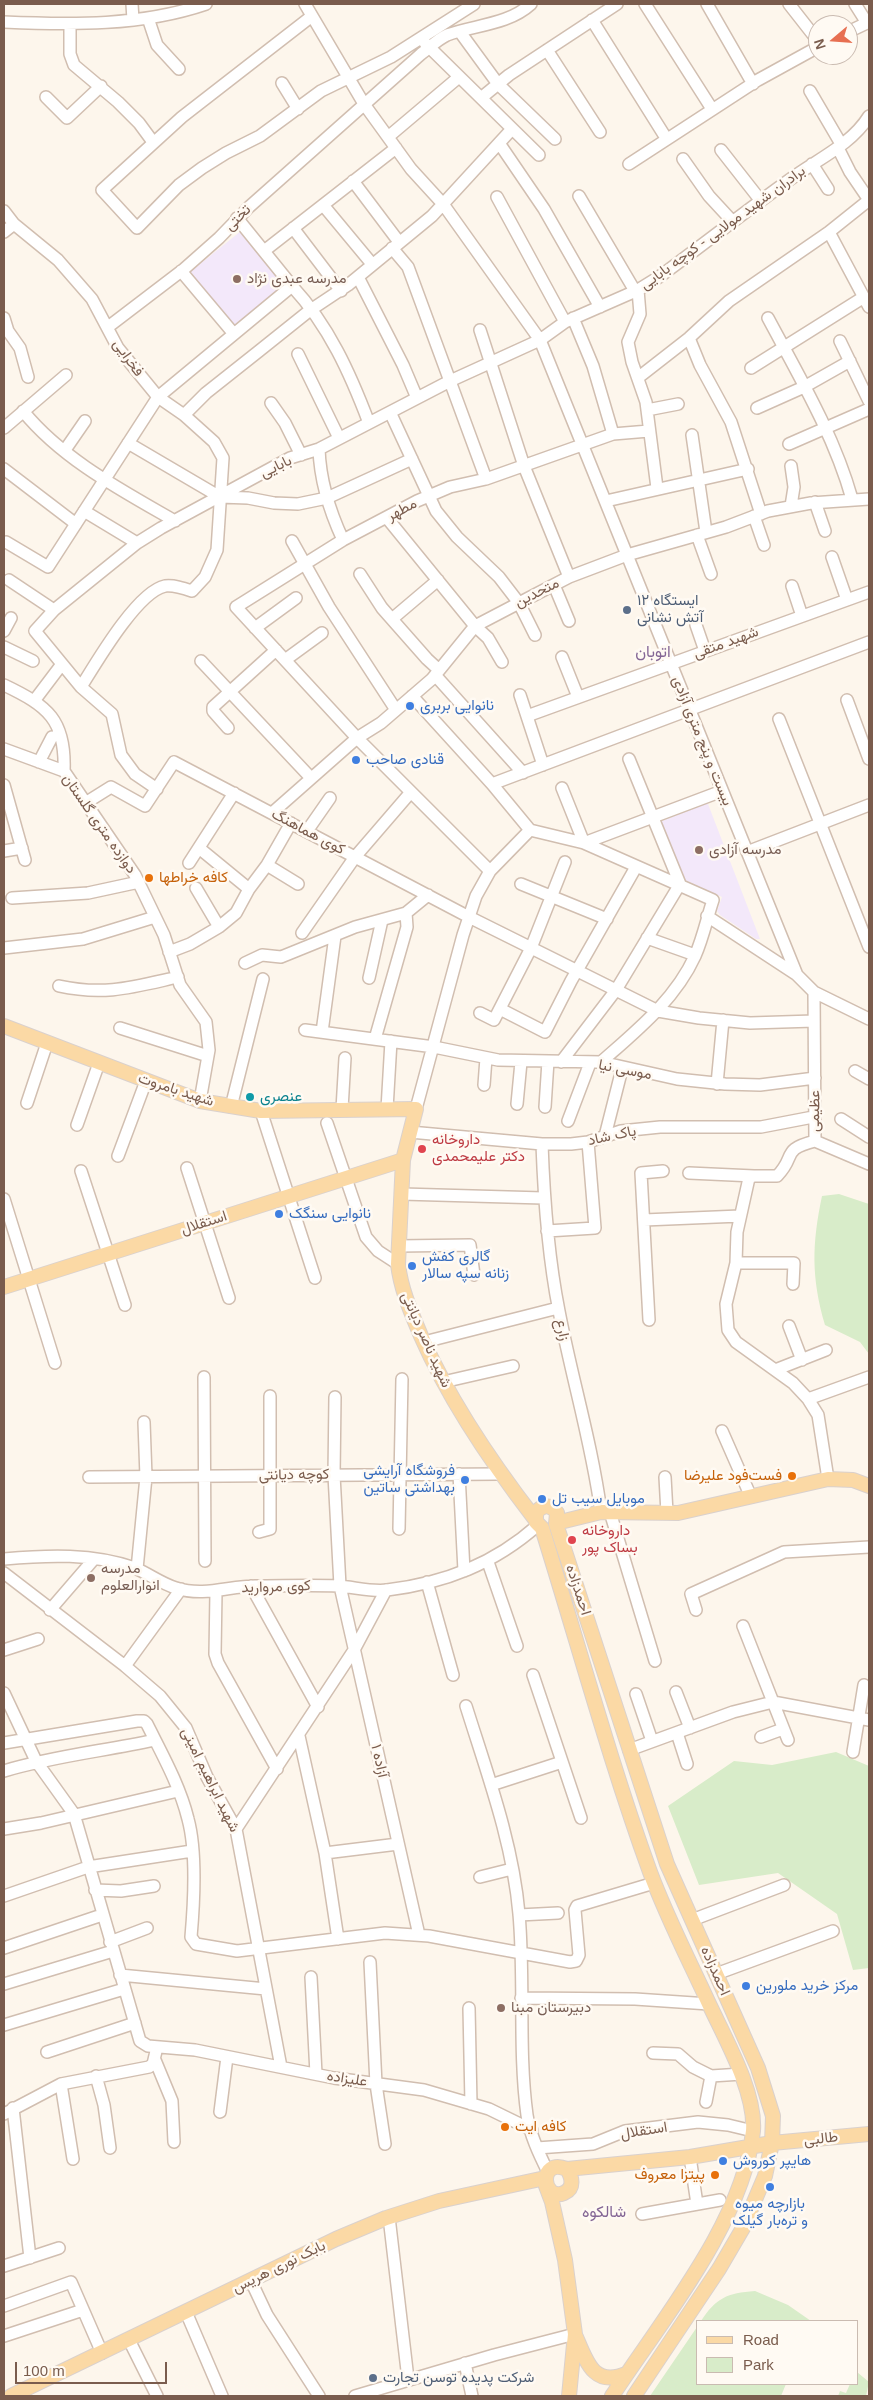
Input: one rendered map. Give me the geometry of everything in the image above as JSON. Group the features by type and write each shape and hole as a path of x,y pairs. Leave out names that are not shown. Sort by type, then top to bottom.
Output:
{"main road":[{"name":"شهید بامروت","path":"4,1026 200,1101 261,1111 416,1109"},
{"name":"شهید ناصر دیانتی","path":"416,1109 404,1160 398,1264 400,1280 408,1305 443,1382 499,1474 538,1524"},
{"name":"استقلال","path":"4,1287 404,1160"},
{"name":"شهید ناصر دیانتی","path":"514,1493 548,1507 602,1512 667,1514 706,1508 828,1479 853,1480 869,1486"},
{"name":"احمدزاده","path":"548,1507 558,1516 556,1524 667,1864 754,2060 773,2116 772,2143 764,2176 743,2228 694,2307 634,2396"},
{"path":"538,1524 536,1513 548,1507"},
{"name":"شهید ناصر دیانتی","path":"556,1524 602,1512"},
{"name":"احمدزاده","path":"538,1524 654,1883 742,2074 753,2118 753,2131 743,2174 726,2220 678,2297 612,2396"},
{"path":"633,1821 650,1814"},
{"name":"طالبی","path":"750,2147 772,2143 869,2134"},
{"path":"546,2178 554,2167 560,2166 567,2169 690,2157 750,2147"},
{"path":"546,2178 550,2191 557,2194 566,2190 598,2166"},
{"path":"556,2217 566,2190 572,2182 571,2175 567,2169"},
{"path":"546,2178 556,2217 575,2334 589,2366 600,2376 612,2380 626,2374"},
{"name":"بابک نوری هریس","path":"11,2396 24,2394 186,2312 336,2240 390,2217 439,2201 546,2178"},
{"path":"678,2297 694,2307"},
{"path":"569,2396 575,2334"}],"street":[{"path":"132,4 133,20"},
{"name":"بیست و پنج متری آزادی","path":"305,4 364,104 396,148 443,204 540,340 797,975"},
{"path":"425,43 474,4"},
{"path":"312,16 256,61 224,83 153,142 102,190 137,228 179,185 226,153 260,136 321,91 425,43 516,14 531,4"},
{"path":"481,98 498,84 617,4"},
{"path":"645,4 712,109"},
{"path":"707,4 753,84"},
{"path":"789,4 808,28"},
{"path":"855,4 868,22"},
{"path":"4,22 70,25 133,20 148,18 169,9 201,5"},
{"path":"148,18 157,45 179,69"},
{"path":"592,20 666,138"},
{"path":"70,25 70,54 74,65 101,86 138,123 153,142"},
{"path":"460,32 498,84 555,139"},
{"path":"425,43 539,155"},
{"name":"تختی","path":"108,327 181,271 219,238 237,218 364,104 425,43"},
{"path":"548,50 600,132"},
{"path":"629,164 712,109 808,53"},
{"path":"388,137 459,77"},
{"path":"282,83 298,109"},
{"path":"46,97 67,118 101,86"},
{"path":"639,377 689,338 729,302 828,232 869,200 850,172 840,146 810,91"},
{"name":"برادران شهید مولایی - کوچه بابایی","path":"540,340 569,320 636,291 660,277 761,201 840,146 863,126 869,116"},
{"path":"184,415 206,393 313,309 341,291 432,216 512,129"},
{"path":"499,142 544,209 600,306"},
{"path":"264,251 396,148"},
{"path":"721,150 761,201"},
{"path":"683,159 709,196 733,222"},
{"path":"812,164 828,189"},
{"path":"353,181 396,245 408,267 486,479"},
{"path":"579,196 636,291 640,314 628,342 632,362 639,377 647,410 657,488"},
{"path":"497,197 569,320 593,366 613,434"},
{"path":"323,205 372,264"},
{"name":"فخرایی","path":"4,211 14,224 58,260 92,300 118,348 158,397 184,415 214,442 223,458 217,550 205,577 192,591 178,586 164,586 146,596 109,643 81,687"},
{"path":"237,218 313,309 338,349 369,423"},
{"path":"4,232 14,224"},
{"path":"293,228 341,291"},
{"path":"751,368 784,347 867,302 828,232"},
{"path":"181,271 234,334"},
{"path":"358,277 417,398"},
{"path":"6,542 48,567 158,397 292,286"},
{"path":"4,318 8,331 20,348 28,377"},
{"path":"768,318 825,430 840,464 852,499"},
{"path":"480,330 524,466 569,577"},
{"path":"689,338 700,365 731,422 748,469 764,546"},
{"name":"بابایی","path":"62,664 35,631 54,610 137,543 283,462 319,449 450,381 540,340"},
{"path":"840,341 869,401"},
{"path":"298,354 339,438"},
{"path":"758,408 804,387 850,361"},
{"path":"4,428 66,375"},
{"path":"271,403 285,423 301,455"},
{"path":"647,410 678,404"},
{"path":"789,444 825,430 869,409"},
{"path":"23,411 36,427 104,480 175,521"},
{"path":"390,412 436,511 457,537 499,577 518,603 535,636"},
{"path":"65,450 85,422"},
{"name":"مطهر","path":"255,628 236,607 343,540 428,497 450,487 486,479 613,434 649,430"},
{"path":"692,435 701,534 711,574"},
{"path":"128,443 220,497 248,498 274,503 298,504 327,498 412,459"},
{"path":"319,449 332,517 343,540"},
{"path":"791,466 794,487 791,506"},
{"path":"4,468 76,524"},
{"path":"606,501 748,469"},
{"name":"متحدین","path":"272,813 357,738 412,696 437,672 475,626 518,603 569,577 627,555 701,534 758,515 815,502 869,499"},
{"path":"815,502 825,531"},
{"path":"84,511 137,543"},
{"path":"387,518 475,626 488,638 502,662"},
{"path":"292,540 304,565 396,710"},
{"path":"832,557 846,600"},
{"path":"360,574 392,619 522,773"},
{"path":"9,580 54,610"},
{"path":"392,619 438,580"},
{"path":"554,585 569,622"},
{"path":"792,586 802,616"},
{"name":"شهید متقی","path":"527,716 869,592"},
{"path":"296,598 255,628 357,738 490,871"},
{"path":"4,631 11,618"},
{"path":"696,625 705,651"},
{"path":"285,660 322,633"},
{"path":"492,784 869,642"},
{"path":"4,647 33,661"},
{"path":"228,728 213,711 213,707 276,650"},
{"path":"562,657 578,697"},
{"path":"201,661 311,778"},
{"path":"34,701 62,664 81,687 112,714 121,755 135,774 157,789 145,806 111,787 87,802"},
{"path":"4,685 34,701 58,724 64,741 64,772"},
{"path":"520,695 543,765"},
{"path":"412,696 492,784 530,830 584,843 713,900 695,955 680,984 658,1011 595,1063 568,1121"},
{"path":"847,700 869,758"},
{"path":"779,719 869,946"},
{"path":"39,762 52,737"},
{"name":"دوازده متری گلستان","path":"4,749 64,772 87,802 139,882 169,952 180,985 206,1022 208,1056 200,1101"},
{"path":"630,759 680,884"},
{"name":"کوی هماهنگ","path":"157,789 174,762 469,917 658,1011 723,1020 768,1023 814,1021"},
{"path":"4,785 25,860"},
{"path":"562,788 584,843"},
{"path":"584,843 722,791"},
{"path":"302,933 355,857 411,792"},
{"path":"189,863 234,794"},
{"path":"307,831 330,798"},
{"path":"747,852 869,805"},
{"path":"169,952 190,944 219,927 236,913 249,888 267,865 292,824"},
{"path":"416,1109 476,896 490,871 530,830"},
{"path":"4,851 22,848"},
{"path":"198,848 249,888"},
{"path":"480,1013 494,1020 531,948 565,862"},
{"path":"267,865 298,884"},
{"path":"500,1008 545,1032 636,867"},
{"path":"12,898 88,893 139,882"},
{"path":"521,884 607,919"},
{"path":"561,1062 616,990 680,884"},
{"path":"196,888 219,927"},
{"path":"246,964 262,955 281,957 335,936 406,913 428,895"},
{"path":"375,1039 406,927 406,913"},
{"path":"708,916 797,975 814,992 869,1019"},
{"path":"4,948 83,939 155,917"},
{"path":"369,978 382,920"},
{"path":"322,1032 335,936"},
{"path":"647,938 695,955"},
{"path":"60,986 83,991 116,991 178,977"},
{"path":"231,1107 263,979"},
{"name":"عظیمی","path":"754,1176 777,1176 796,1147 815,1141 813,1117 815,1078 814,992"},
{"path":"717,1084 723,1020"},
{"path":"120,1028 208,1056"},
{"name":"موسی نیا","path":"305,1030 434,1047 486,1058 520,1062 595,1063 677,1079 717,1084 760,1085 815,1078"},
{"path":"387,1109 390,1041"},
{"path":"27,1103 47,1043"},
{"path":"342,1109 346,1058"},
{"path":"484,1085 486,1058"},
{"path":"545,1107 548,1061"},
{"path":"517,1104 520,1062"},
{"path":"77,1125 99,1063"},
{"path":"605,1136 622,1069"},
{"path":"855,1071 869,1079"},
{"path":"118,1156 146,1081"},
{"path":"261,1111 315,1278"},
{"name":"پاک شاد","path":"410,1132 542,1144 588,1142 621,1131 660,1127 761,1127 813,1117"},
{"path":"841,1119 869,1137"},
{"path":"327,1123 366,1237 378,1251 398,1264"},
{"path":"815,1141 869,1163"},
{"path":"547,1230 595,1228 588,1142"},
{"name":"زارع","path":"542,1144 547,1230 558,1308 590,1443 602,1512 655,1662"},
{"path":"187,1168 229,1298"},
{"path":"81,1171 125,1305"},
{"path":"649,1320 641,1174 663,1171"},
{"path":"689,1173 754,1176"},
{"path":"754,1176 749,1178 746,1187 737,1232 736,1263 726,1304 728,1330 736,1342 793,1383 808,1399 818,1415 828,1479"},
{"path":"402,1194 544,1198"},
{"path":"4,1199 56,1363"},
{"path":"644,1220 740,1216"},
{"path":"399,1246 470,1245 474,1275"},
{"path":"736,1263 794,1263 793,1284"},
{"path":"424,1342 558,1308"},
{"path":"788,1326 802,1360"},
{"path":"775,1370 826,1350"},
{"path":"443,1382 513,1366"},
{"path":"204,1376 205,1561"},
{"path":"808,1399 869,1377"},
{"path":"399,1529 398,1474 402,1379"},
{"path":"259,1532 270,1529 270,1396"},
{"name":"آزاده ۱","path":"335,1396 334,1475 340,1586 419,1935"},
{"path":"137,1570 146,1477 144,1422"},
{"path":"722,1431 752,1497"},
{"path":"459,1474 464,1571"},
{"name":"کوچه دیانتی","path":"89,1477 499,1474"},
{"path":"665,1477 667,1514"},
{"name":"کوی مروارید","path":"4,1559 49,1554 94,1559 137,1570 181,1589 216,1592 251,1586 340,1586 386,1590 427,1582 488,1562 518,1542 538,1524"},
{"path":"696,1610 691,1594 784,1552 869,1547"},
{"path":"50,1610 94,1559"},
{"path":"488,1562 517,1646"},
{"name":"شهید ابراهیم امینی","path":"4,1573 125,1666 160,1696 186,1728 207,1777 236,1829 281,2067"},
{"path":"427,1582 453,1675"},
{"path":"251,1586 318,1707"},
{"path":"125,1666 181,1589"},
{"path":"236,1829 354,1650 386,1590"},
{"path":"216,1592 215,1654 218,1663 277,1769"},
{"path":"743,1626 788,1740"},
{"path":"4,1650 38,1639"},
{"path":"533,1675 581,1818"},
{"path":"853,1752 864,1719 864,1684"},
{"path":"676,1692 690,1728"},
{"path":"4,1693 36,1761 74,1814 140,2041 152,2046 154,2060 172,2102 174,2142"},
{"path":"636,1694 652,1742"},
{"path":"629,1750 733,1712 773,1702 864,1719"},
{"path":"466,1706 491,1785 512,1869 519,1915 519,1953 527,2116 546,2178"},
{"path":"4,1743 144,1721 155,1740 189,1820 194,1883 191,1937 193,1942 238,1951 386,1933 419,1935 570,1962 576,1961 579,1954 575,1910 577,1906 654,1883"},
{"path":"761,1737 784,1729"},
{"path":"677,1732 687,1764"},
{"path":"299,1736 325,1854 338,1939"},
{"path":"4,1771 36,1761 82,1755 155,1740"},
{"path":"491,1785 562,1762"},
{"path":"4,1828 41,1823 178,1791"},
{"path":"325,1854 398,1844"},
{"path":"4,1896 88,1867 192,1851"},
{"path":"480,1877 512,1869"},
{"path":"692,1920 784,1884"},
{"path":"95,1890 121,1890 154,1886"},
{"path":"519,1915 558,1913"},
{"path":"4,1948 102,1915"},
{"path":"4,1984 111,1946 147,1928"},
{"path":"716,1974 833,1931"},
{"path":"370,1962 376,2084 385,2144"},
{"path":"120,1975 266,1990"},
{"path":"311,1977 316,2074"},
{"path":"4,2025 124,1988"},
{"path":"521,1998 635,1999 709,2004"},
{"path":"469,2008 471,2104"},
{"path":"47,2052 134,2023"},
{"name":"علیزاده","path":"152,2046 195,2050 316,2074 424,2090 489,2109 532,2130"},
{"path":"653,2052 678,2054 693,2067 711,2076 742,2074"},
{"path":"220,2112 227,2056"},
{"path":"30,2258 9,2111 61,2084 149,2067 153,2064 154,2060"},
{"path":"96,2076 104,2105 110,2148"},
{"path":"706,2102 711,2076"},
{"path":"61,2084 73,2159"},
{"name":"استقلال","path":"537,2148 593,2144 625,2131 698,2122 728,2125 753,2131"},
{"path":"690,2157 697,2204"},
{"path":"642,2214 720,2200"},
{"path":"390,2217 408,2379"},
{"path":"4,2266 59,2248"},
{"path":"251,2281 267,2315 319,2396"},
{"path":"4,2306 71,2282 102,2353"},
{"path":"4,2336 83,2310"},
{"path":"186,2312 222,2396"},
{"path":"356,2396 408,2379 575,2334"},
{"path":"129,2340 157,2396"},
{"path":"465,2363 472,2396"}],"shaded area":[{"name":"مدرسه عبدی نژاد","path":"241,231 284,286 233,326 190,272"},
{"name":"مدرسه آزادی","path":"708,804 760,939 756,939 720,915 717,911 722,897 683,879 660,822"}],"green space":[{"path":"839,1194 869,1204 869,1354 860,1342 825,1325 820,1308 814,1260 816,1230 822,1196"},
{"path":"836,1752 869,1766 869,1968 853,1970 837,1914 778,1873 699,1885 668,1806 734,1761 772,1765"},
{"path":"755,2291 788,2305 810,2320 702,2320 717,2302 737,2293"},
{"path":"696,2328 696,2385 786,2385 781,2396 650,2396"},
{"path":"858,2373 869,2382 866,2396 838,2396 840,2391 846,2393 850,2385 858,2385"}],"place":[{"name":"مدرسه عبدی نژاد","path":"237,279"},
{"name":"ایستگاه ۱۲ آتش نشانی","path":"627,610"},
{"name":"نانوایی بربری","path":"410,706"},
{"name":"قنادی صاحب","path":"356,760"},
{"name":"مدرسه آزادی","path":"699,850"},
{"name":"کافه خراطها","path":"149,878"},
{"name":"عنصری","path":"250,1097"},
{"name":"داروخانه دکتر علیمحمدی","path":"422,1149"},
{"name":"نانوایی سنگک","path":"279,1214"},
{"name":"گالری کفش زنانه سپه سالار","path":"412,1266"},
{"name":"فست‌فود علیرضا","path":"792,1476"},
{"name":"فروشگاه آرایشی بهداشتی ساتین","path":"465,1480"},
{"name":"موبایل سیب تل","path":"542,1499"},
{"name":"داروخانه بساک پور","path":"572,1540"},
{"name":"مدرسه انوارالعلوم","path":"91,1578"},
{"name":"مرکز خرید ملورین","path":"746,1986"},
{"name":"دبیرستان مبنا","path":"501,2008"},
{"name":"کافه ایت","path":"505,2127"},
{"name":"هايپر كوروش","path":"723,2161"},
{"name":"پیتزا معروف","path":"715,2175"},
{"name":"بازارچه میوه و تره‌بار گیلک","path":"770,2187"},
{"name":"شرکت پدیده توسن تجارت","path":"373,2378"}],"district":[{"name":"اتوبان","path":"653,653"},
{"name":"شالکوه","path":"604,2213"}]}
